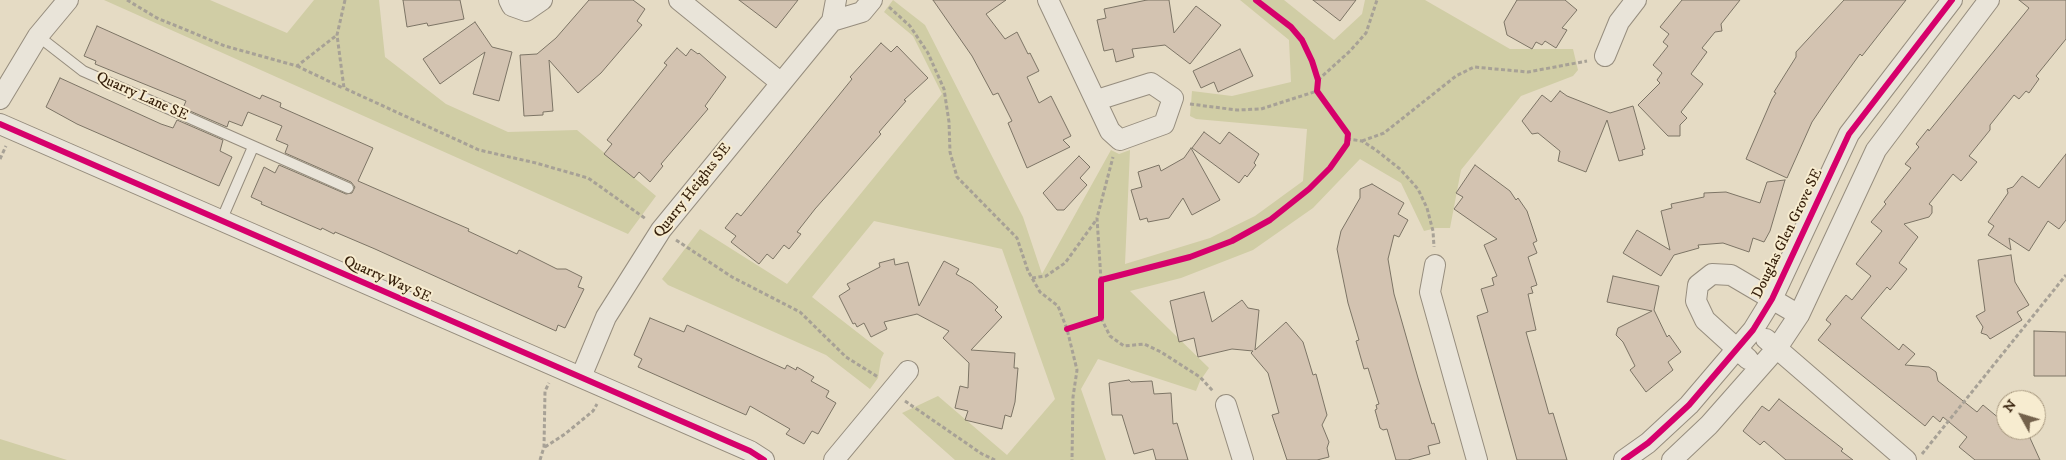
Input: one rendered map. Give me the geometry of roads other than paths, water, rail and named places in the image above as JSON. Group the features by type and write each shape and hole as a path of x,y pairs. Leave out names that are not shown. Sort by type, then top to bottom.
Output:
{"street":[{"path":"0,99 38,36 68,0"},
{"path":"509,0 512,6 526,11 542,0"},
{"path":"679,0 780,82"},
{"path":"836,0 832,21 862,12 879,2"},
{"path":"1048,0 1097,100 1110,131 1120,140 1164,124 1173,98 1152,84 1097,100"},
{"path":"1605,56 1619,22 1636,0"},
{"name":"Douglas Glen Grove SE","path":"1624,460 1648,443 1689,405 1738,350 1753,330 1772,299 1849,134 1952,0"},
{"path":"1672,460 1709,425 1759,369 1777,348 1800,315 1876,150 1990,0"},
{"name":"Quarry Heights SE","path":"581,377 606,317 661,230 780,82 832,21"},
{"path":"1917,45 1941,63"},
{"name":"Quarry Way SE","path":"0,124 750,451 764,460"},
{"path":"1435,265 1430,292 1477,460"},
{"path":"1759,369 1705,320 1696,301 1698,285 1712,274 1731,275 1800,315"},
{"path":"1753,330 1777,348 1906,460"},
{"path":"834,460 908,371"},
{"path":"1226,405 1243,460"}],"lane":[{"name":"Quarry Lane SE","path":"38,36 83,71 348,188"},
{"path":"221,220 253,147"}]}
